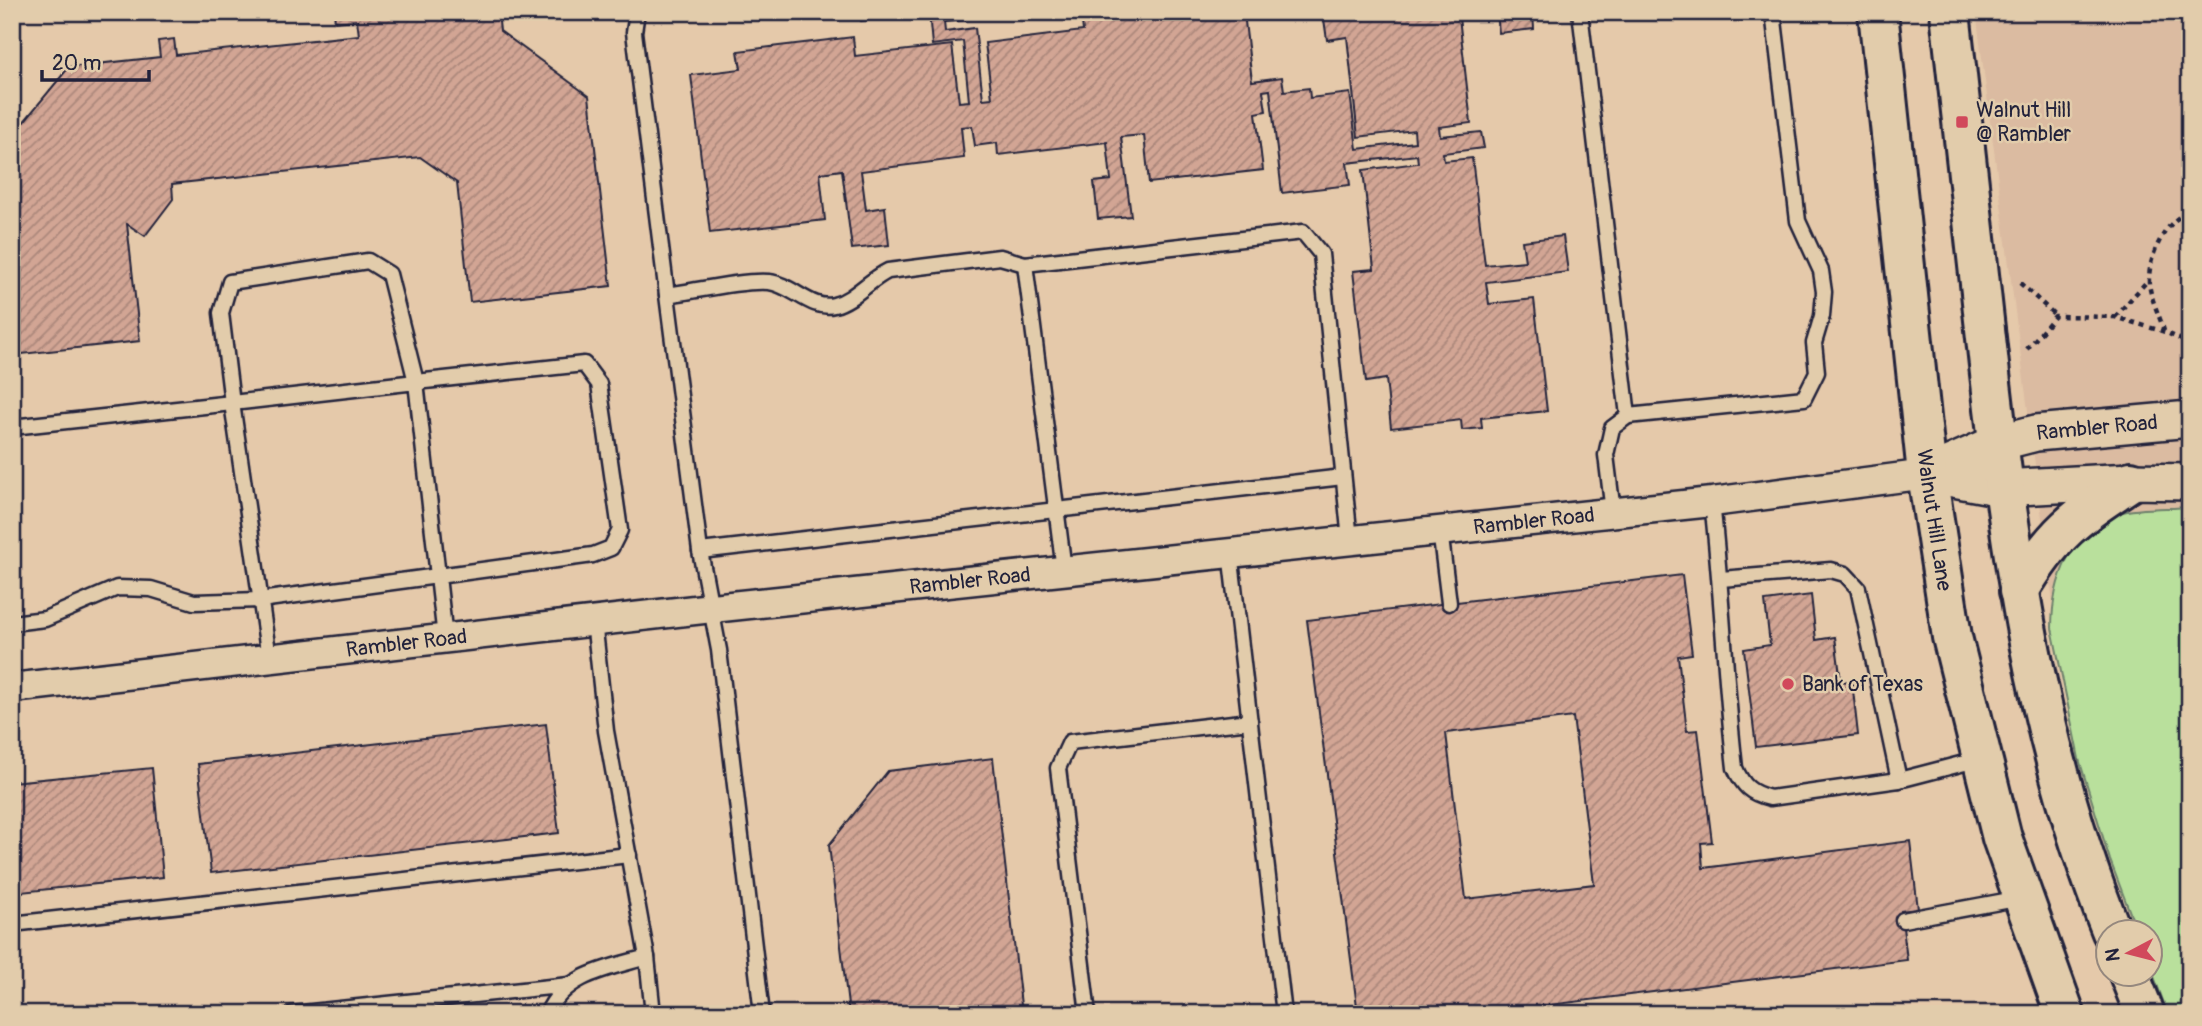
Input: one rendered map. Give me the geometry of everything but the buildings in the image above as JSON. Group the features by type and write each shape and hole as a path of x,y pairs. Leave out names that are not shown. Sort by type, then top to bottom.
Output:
{"main road":[{"name":"Walnut Hill Lane","path":"1878,12 1927,474 1952,636 1980,759 2002,838 2065,1014"},
{"path":"1950,12 2002,488 2029,658 2059,768 2097,896 2106,918"},
{"path":"2019,591 2041,554 2062,530 2131,481"},
{"path":"2039,1014 2046,963"},
{"path":"2135,988 2145,1014"}],"street":[{"name":"Rambler Road","path":"12,688 712,608 1712,502 1927,474 1997,443 2036,433 2190,419"},
{"name":"Rambler Road","path":"1927,474 2002,488 2131,481 2190,482"}],"lane":[{"path":"637,12 634,32 700,551 712,608 762,1014"},
{"path":"1580,12 1629,416"},
{"path":"1614,512 1606,455 1612,428 1629,416 1804,398 1817,372 1814,343 1822,316 1824,292 1821,271 1798,221 1773,12"},
{"path":"667,295 769,282 788,287 818,304 832,306 846,300 871,278 888,271 1000,257 1025,264 1303,233 1321,254 1350,540"},
{"path":"269,658 221,313 230,282 369,261 388,274 415,382 444,638"},
{"path":"1025,264 1065,570"},
{"path":"12,426 584,365 599,384 620,530 611,548 593,555 438,573 260,600 194,602 151,589 117,588 45,619 12,623"},
{"path":"700,551 1343,477"},
{"path":"1712,502 1721,579 1723,655 1732,743 1735,768 1743,785 1756,794 1770,798 1899,780 1980,759"},
{"path":"1440,530 1449,603"},
{"path":"1230,552 1284,1014"},
{"path":"1721,579 1831,570 1845,574 1858,588 1899,780"},
{"path":"594,621 606,731 647,957 653,1014"},
{"path":"1088,1014 1058,768 1070,742 1250,721"},
{"path":"12,924 629,855"},
{"path":"1902,920 2023,898"},
{"path":"547,1014 551,1005 575,980 647,957"},
{"path":"298,1013 569,985"}],"path":[{"path":"2115,317 2149,279 2158,243 2178,215 2190,211"},
{"path":"2149,279 2165,332"},
{"path":"2020,283 2055,316 2115,317 2165,332 2190,344"},
{"path":"2027,349 2055,316"}],"shaded area":[{"path":"1976,12 2190,12 2190,1014 2164,961 2164,918 2146,918 2055,618"}],"green space":[{"path":"2190,507 2190,1014 2168,1014 2158,988 2164,988 2164,918 2132,918 2110,860 2079,759 2052,628 2060,576 2076,544 2102,520 2119,513"}],"place":[{"name":"Walnut Hill @ Rambler","path":"1962,122"},
{"name":"Bank of Texas","path":"1788,684"}]}
